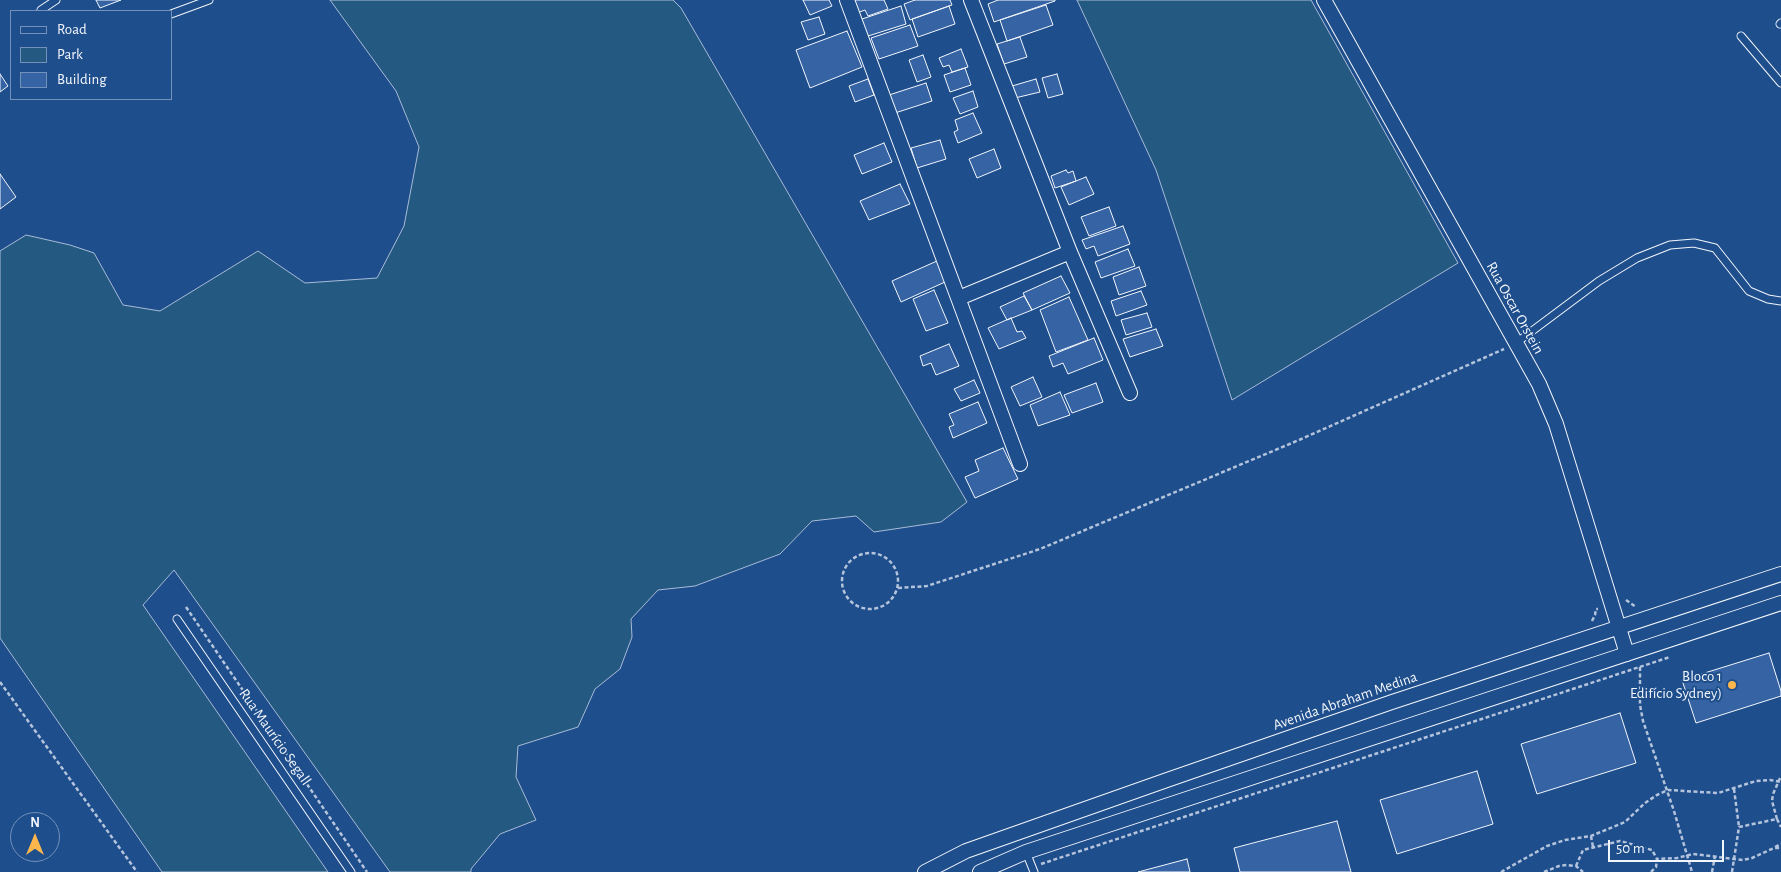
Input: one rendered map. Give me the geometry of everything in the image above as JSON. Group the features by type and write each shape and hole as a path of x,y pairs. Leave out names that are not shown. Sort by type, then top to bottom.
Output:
{"street":[{"path":"847,0 1020,464"},
{"path":"971,0 1070,252 1130,393"},
{"name":"Rua Oscar Orstein","path":"1324,0 1539,384 1556,424 1627,654"},
{"path":"959,298 1070,252"},
{"name":"Avenida Abraham Medina","path":"925,872 966,850 1167,780 1392,702 1781,574"},
{"path":"980,872 1026,852 1781,603"},
{"path":"1167,780 1162,792 1165,797 1174,803"},
{"path":"1136,791 1142,792 1147,802 1147,808 1141,814"}],"lane":[{"path":"41,10 56,0"},
{"path":"172,14 209,0"},
{"path":"1741,36 1781,83"},
{"path":"1516,343 1599,281 1637,258 1670,245 1694,243 1715,248 1749,291 1768,300 1781,301"},
{"name":"Rua Maurício Segall","path":"177,618 351,872"},
{"path":"1026,852 1033,870"}],"path":[{"path":"898,588 927,586 1040,549 1299,440 1516,343"},
{"path":"866,553 877,554 887,558 894,566 898,577 898,588 893,598 885,605 874,609 863,609 853,604 846,596 842,586 842,574 847,564 855,557 866,553"},
{"path":"186,607 367,872"},
{"path":"1033,870 1671,656"},
{"path":"1640,667 1640,705 1643,721 1668,790 1692,872"},
{"path":"0,682 137,872"},
{"path":"1781,776 1772,801 1781,827"},
{"path":"1502,872 1547,846 1565,840 1591,836 1625,822 1657,794 1668,790 1692,790 1708,794 1734,789 1756,781 1780,781"},
{"path":"1732,872 1739,827 1734,789"},
{"path":"1739,827 1777,819"},
{"path":"1591,836 1593,847"},
{"path":"1576,866 1583,850 1620,841 1652,850 1657,859 1656,867 1651,872"},
{"path":"1657,859 1676,858 1693,854 1743,860 1752,858 1781,844"},
{"path":"1774,848 1781,848"},
{"path":"1712,872 1715,856"},
{"path":"1544,872 1559,866 1576,866 1583,872"}],"green space":[{"path":"330,0 673,0 681,8 967,502 941,522 874,532 856,516 812,521 780,554 695,586 658,590 631,619 632,637 620,669 595,689 578,727 518,746 516,777 536,820 500,834 471,869 471,872 390,872 174,570 143,605 328,872 162,872 0,638 0,251 26,235 70,245 94,253 123,305 160,311 258,251 305,283 377,278 404,226 419,147 396,91"},
{"path":"1077,0 1311,0 1458,263 1232,400 1156,170"}],"building":[{"path":"96,0 121,0 100,8"},
{"path":"803,0 829,0 832,6 810,15"},
{"path":"853,0 884,0 888,9 868,16 865,10 857,13"},
{"path":"915,0 950,0 952,5 910,20 904,4"},
{"path":"998,0 1055,1 994,22 988,4"},
{"path":"1046,5 1053,25 1007,41 1000,20"},
{"path":"901,6 906,24 865,37 859,20"},
{"path":"949,6 955,24 918,37 912,19"},
{"path":"819,17 825,34 808,40 801,22"},
{"path":"910,25 918,46 879,59 871,38"},
{"path":"847,31 862,67 810,88 796,50"},
{"path":"1020,37 1027,57 1004,64 997,44"},
{"path":"961,49 968,67 952,72 949,65 943,67 939,58"},
{"path":"923,55 931,77 917,82 909,60"},
{"path":"965,68 971,85 950,92 944,75"},
{"path":"0,74 8,86 0,92"},
{"path":"1057,74 1063,94 1048,98 1042,78"},
{"path":"868,79 874,95 855,102 849,86"},
{"path":"1036,79 1040,92 1015,98 1012,86"},
{"path":"926,83 932,101 895,113 889,95"},
{"path":"973,91 978,107 960,114 953,98"},
{"path":"973,113 982,133 958,143 954,132 958,130 955,120"},
{"path":"940,140 946,159 917,168 911,148"},
{"path":"884,143 892,162 862,174 854,155"},
{"path":"994,149 1001,168 977,178 969,159"},
{"path":"1066,170 1068,173 1073,171 1076,181 1055,188 1051,176"},
{"path":"0,174 16,197 0,209"},
{"path":"1086,177 1094,194 1069,205 1061,187"},
{"path":"900,184 910,204 869,220 860,201"},
{"path":"1109,207 1116,226 1089,236 1081,217"},
{"path":"1123,226 1130,244 1098,256 1094,246 1086,249 1082,240"},
{"path":"1128,249 1135,266 1101,278 1095,262"},
{"path":"937,261 945,282 901,302 892,281"},
{"path":"1139,267 1146,286 1119,295 1113,277"},
{"path":"1061,276 1070,293 1032,310 1023,293"},
{"path":"934,290 948,323 926,331 913,299"},
{"path":"1141,291 1147,305 1116,316 1111,301"},
{"path":"1024,296 1032,310 1007,320 1000,307"},
{"path":"1069,297 1088,340 1056,352 1040,310"},
{"path":"1147,313 1152,327 1126,335 1121,320"},
{"path":"1011,318 1017,332 1022,331 1026,338 999,349 988,328"},
{"path":"1156,329 1163,346 1130,357 1123,339"},
{"path":"1094,338 1103,360 1068,374 1063,363 1053,367 1049,356"},
{"path":"949,344 959,366 936,375 931,363 923,366 920,356"},
{"path":"1033,377 1042,397 1020,406 1011,387"},
{"path":"974,380 980,393 961,401 954,389"},
{"path":"1096,383 1103,402 1072,413 1064,395"},
{"path":"1060,392 1070,415 1038,426 1030,405"},
{"path":"978,402 987,423 953,438 949,427 954,425 949,414"},
{"path":"1003,448 1018,479 975,498 965,477 979,471 975,460"},
{"name":"Bloco 1 Edifício Sydney)","path":"1769,653 1781,696 1696,723 1682,680"},
{"path":"1620,713 1636,763 1537,794 1521,744"},
{"path":"1477,771 1493,824 1397,854 1380,800"},
{"path":"1337,821 1351,872 1240,872 1234,848"},
{"path":"1187,859 1190,872 1138,872"}],"place":[{"name":"Bloco 1 Edifício Sydney)","path":"1732,685"}]}
